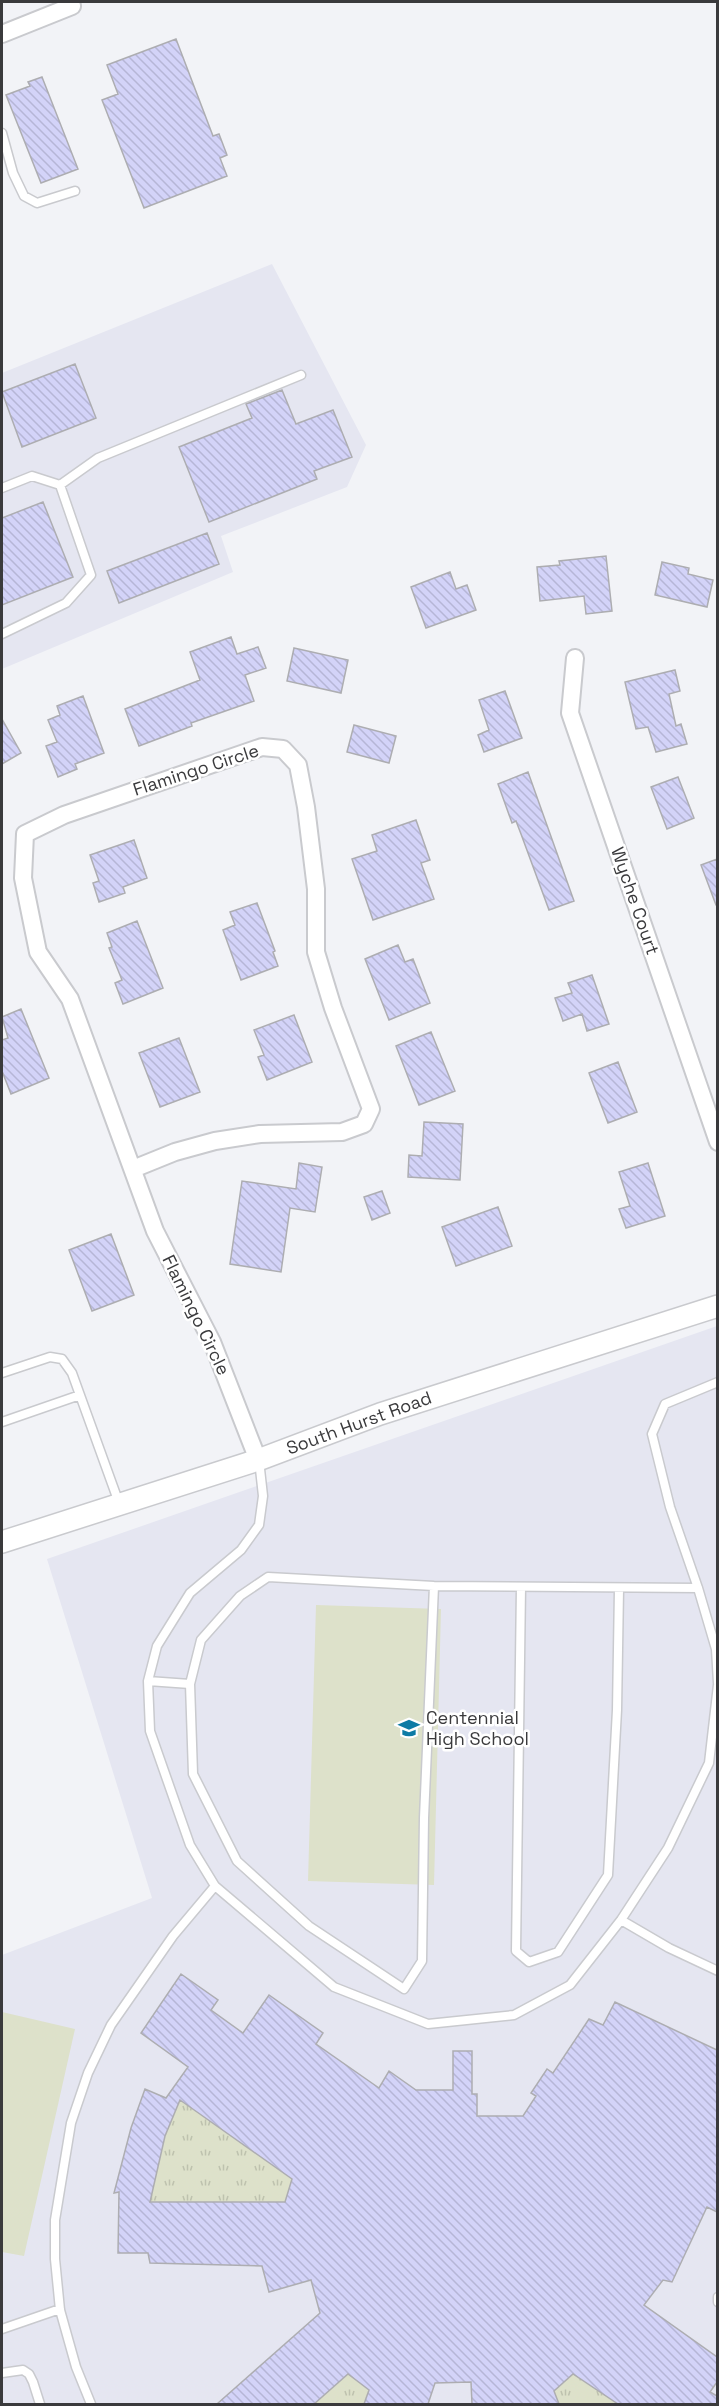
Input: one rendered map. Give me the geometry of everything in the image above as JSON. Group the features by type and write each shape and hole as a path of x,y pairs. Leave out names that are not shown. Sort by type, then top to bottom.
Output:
{"street":[{"path":"2,34 72,6"},
{"name":"Wyche Court","path":"575,658 570,713 717,1142"},
{"name":"Flamingo Circle","path":"133,1169 175,1152 215,1141 260,1134 342,1132 364,1124 371,1109 333,1008 316,952 316,889 306,807 298,765 283,749 262,747 64,814 25,834 24,878 38,952 70,999 155,1231 213,1342 258,1460"},
{"name":"South Hurst Road","path":"2,1542 258,1460 380,1414 717,1306"}],"lane":[{"path":"2,133 13,173 24,196 37,203 75,191"},
{"path":"60,485 98,458 301,375"},
{"path":"2,488 33,476 60,485"},
{"path":"2,634 66,603 91,575 60,485"},
{"path":"2,1373 50,1357 62,1359 72,1373 120,1505"},
{"path":"258,1460 263,1496 259,1525 242,1550 190,1593 157,1646 148,1681 150,1731 190,1845 214,1886 334,1987 428,2024 514,2016 570,1985 621,1920 668,1848 709,1763 717,1684 716,1649 670,1507 652,1434 665,1404 717,1382"},
{"path":"2,1422 80,1395"},
{"path":"434,1586 424,1818 422,1961 405,1989 309,1926 237,1861 193,1774 190,1684 201,1640 240,1596 268,1577 434,1586 698,1588"},
{"path":"521,1587 516,1951 529,1962 558,1952 608,1875 617,1710 619,1589"},
{"path":"148,1681 190,1684"},
{"path":"91,2404 75,2367 60,2309 55,2259 55,2220 71,2123 87,2073 111,2025 173,1936 214,1886"},
{"path":"621,1920 669,1948 717,1971"},
{"path":"2,2329 60,2309"},
{"path":"2,2373 17,2370 29,2374 40,2404"}],"shaded area":[{"path":"272,264 366,445 347,487 221,536 233,572 2,669 2,373"},
{"name":"Centennial High School","path":"717,1326 717,2404 2,2404 2,1955 152,1898 47,1559"}],"green space":[{"path":"316,1605 441,1609 434,1885 308,1881"},
{"path":"2,2012 75,2029 24,2256 2,2252"},
{"path":"180,2100 302,2186 291,2183 286,2198 298,2202 150,2202 165,2136"},
{"path":"360,2364 352,2377 365,2387 375,2375 364,2404 314,2404"},
{"path":"563,2367 618,2404 559,2404 547,2374"}],"building":[{"path":"176,39 213,136 219,134 227,155 220,158 227,176 144,208 102,100 118,94 107,65"},
{"path":"42,77 78,169 41,183 6,95 30,86 28,82"},
{"path":"75,364 96,418 22,447 2,392"},
{"path":"282,390 296,424 333,410 352,457 314,471 317,479 209,522 179,447 252,418 246,404"},
{"path":"43,502 73,577 2,605 2,518"},
{"path":"207,533 219,564 119,603 107,571"},
{"path":"606,556 612,611 586,614 584,596 540,601 537,567 560,565 559,561"},
{"path":"662,562 689,568 688,574 713,580 707,607 655,595"},
{"path":"450,572 456,589 467,585 476,610 426,628 411,587"},
{"path":"231,637 237,654 258,647 266,668 245,675 254,701 191,723 192,726 139,746 125,709 200,680 190,652"},
{"path":"294,648 348,660 341,693 287,681"},
{"path":"675,670 680,691 669,694 676,726 681,724 687,744 656,752 648,727 636,729 625,682"},
{"path":"505,691 522,738 484,752 478,735 489,730 479,700"},
{"path":"83,696 104,753 75,764 77,769 58,777 46,746 57,742 48,720 60,715 57,706"},
{"path":"2,719 21,753 2,764"},
{"path":"354,725 396,736 389,763 347,752"},
{"path":"528,772 574,901 549,910 516,821 512,823 498,784"},
{"path":"678,777 694,818 667,829 651,787"},
{"path":"416,820 430,860 421,863 434,899 373,920 352,859 377,851 372,835"},
{"path":"134,840 147,878 123,887 125,893 99,902 93,883 99,881 90,855"},
{"path":"717,859 717,905 716,905 701,865"},
{"path":"257,903 275,951 273,952 278,966 241,980 223,930 235,925 230,912"},
{"path":"137,921 163,988 123,1004 115,983 122,980 109,948 112,947 107,933"},
{"path":"398,945 405,962 413,959 430,1003 389,1020 365,959"},
{"path":"592,975 609,1024 587,1031 582,1014 563,1021 555,998 572,993 568,983"},
{"path":"21,1009 49,1078 11,1094 2,1071 2,1040 8,1038 2,1017"},
{"path":"294,1015 312,1062 267,1080 258,1057 264,1055 254,1030"},
{"path":"431,1032 455,1091 419,1105 396,1046"},
{"path":"179,1038 200,1092 160,1107 139,1053"},
{"path":"618,1062 637,1112 608,1123 589,1073"},
{"path":"424,1122 463,1124 460,1180 408,1177 409,1155 422,1156"},
{"path":"299,1163 322,1167 315,1212 290,1208 281,1272 230,1264 242,1181 296,1189"},
{"path":"648,1163 665,1216 626,1228 619,1209 630,1206 619,1172"},
{"path":"382,1191 390,1213 372,1220 364,1197"},
{"path":"498,1207 512,1246 456,1266 442,1227"},
{"path":"111,1234 134,1295 92,1311 69,1250"},
{"path":"181,1974 218,2000 211,2010 243,2033 269,1995 323,2033 316,2044 379,2088 389,2071 416,2090 453,2090 453,2051 472,2051 472,2094 477,2094 477,2116 523,2116 536,2096 531,2093 547,2069 553,2073 589,2019 603,2025 615,2002 717,2050 717,2212 707,2207 672,2282 663,2280 644,2305 717,2357 717,2382 710,2392 717,2396 717,2404 618,2404 573,2374 554,2391 559,2404 472,2404 471,2382 435,2383 428,2404 364,2404 369,2390 348,2374 314,2404 217,2404 320,2313 311,2280 269,2292 262,2266 150,2263 148,2253 118,2253 119,2192 114,2193 131,2128 145,2089 166,2098 188,2067 141,2033","holes":["180,2100 292,2179 285,2202 150,2202 165,2136"]}],"place":[{"name":"Centennial High School","path":"409,1728"}]}
